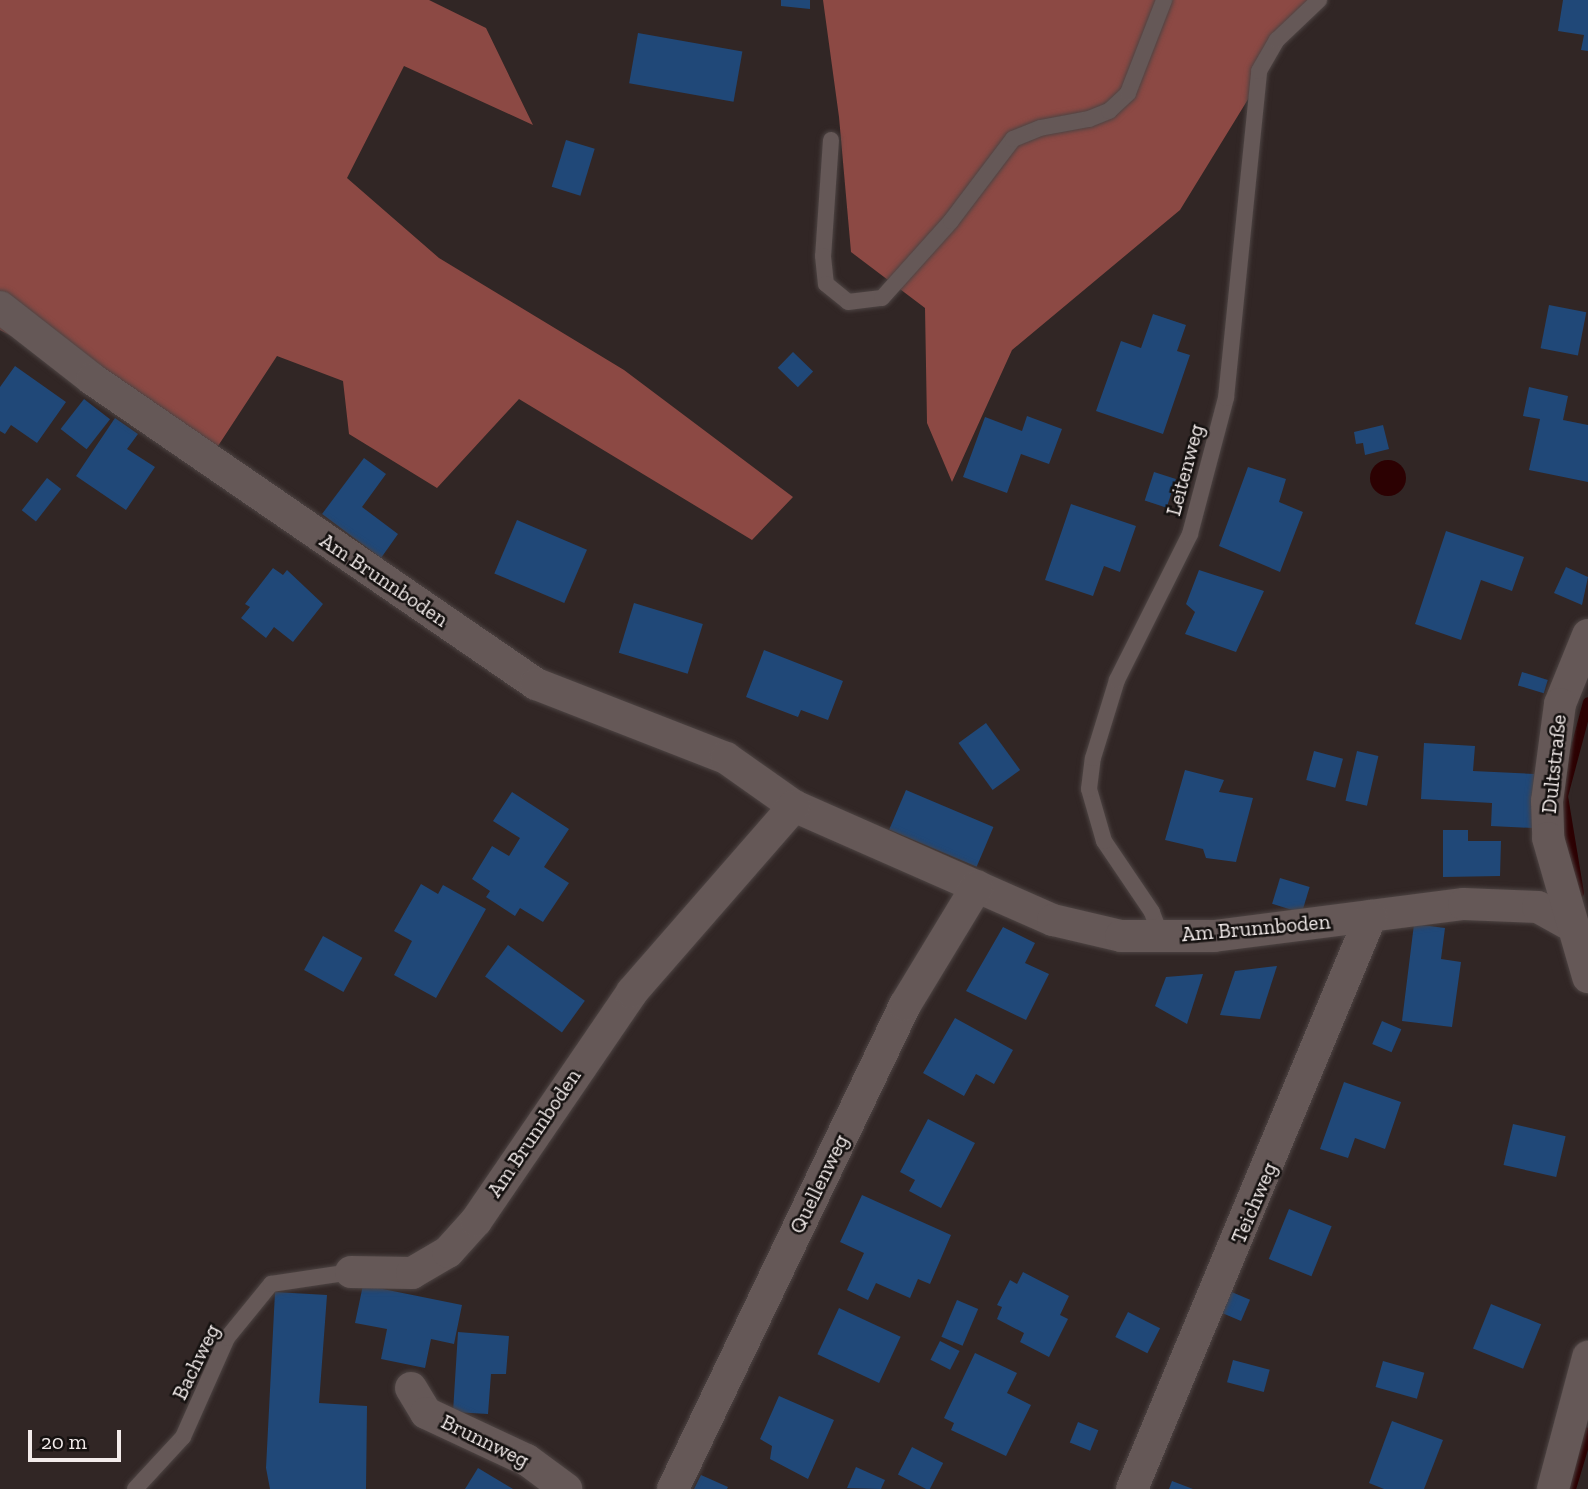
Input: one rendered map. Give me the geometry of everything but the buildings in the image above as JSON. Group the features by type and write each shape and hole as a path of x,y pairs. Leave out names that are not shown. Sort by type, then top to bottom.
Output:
{"street":[{"name":"Am Brunnboden","path":"0,307 92,379 536,684 726,758 794,806 1077,929 1121,936 1214,936 1464,904 1523,904 1538,907 1570,925"},
{"name":"Dultstraße","path":"1588,635 1560,704 1547,801 1548,838 1570,925 1588,977"},
{"name":"Am Brunnboden","path":"351,1272 412,1273 448,1252 476,1221 632,992 794,806"},
{"name":"Quellenweg","path":"673,1489 905,1005 977,886"},
{"name":"Teichweg","path":"1132,1489 1371,916"},
{"path":"1553,1489 1588,1357"},
{"name":"Brunnweg","path":"411,1388 426,1413 527,1460 566,1489"}],"lane":[{"path":"831,140 823,256 826,285 848,302 882,298 951,221 1013,139 1040,128 1089,119 1109,111 1128,93 1164,0"},
{"name":"Leitenweg","path":"1161,936 1152,912 1104,841 1089,789 1093,758 1117,680 1190,534 1226,398 1259,71 1276,40 1319,0"},
{"name":"Bachweg","path":"135,1489 183,1437 227,1338 271,1284 351,1272"}],"shaded area":[{"path":"0,0 429,0 486,28 533,125 404,66 347,178 439,258 624,370 793,497 752,540 519,399 437,488 349,434 343,381 277,356 218,446 0,330"},
{"path":"823,0 1309,0 1180,210 1012,350 952,482 927,423 925,308 851,252 839,117"},
{"path":"1388,460 1400,466 1406,478 1400,490 1388,496 1376,490 1370,478 1376,466"}],"waterway":[{"path":"1579,893 1563,796 1588,702"},
{"path":"1571,1489 1588,1432"}]}
